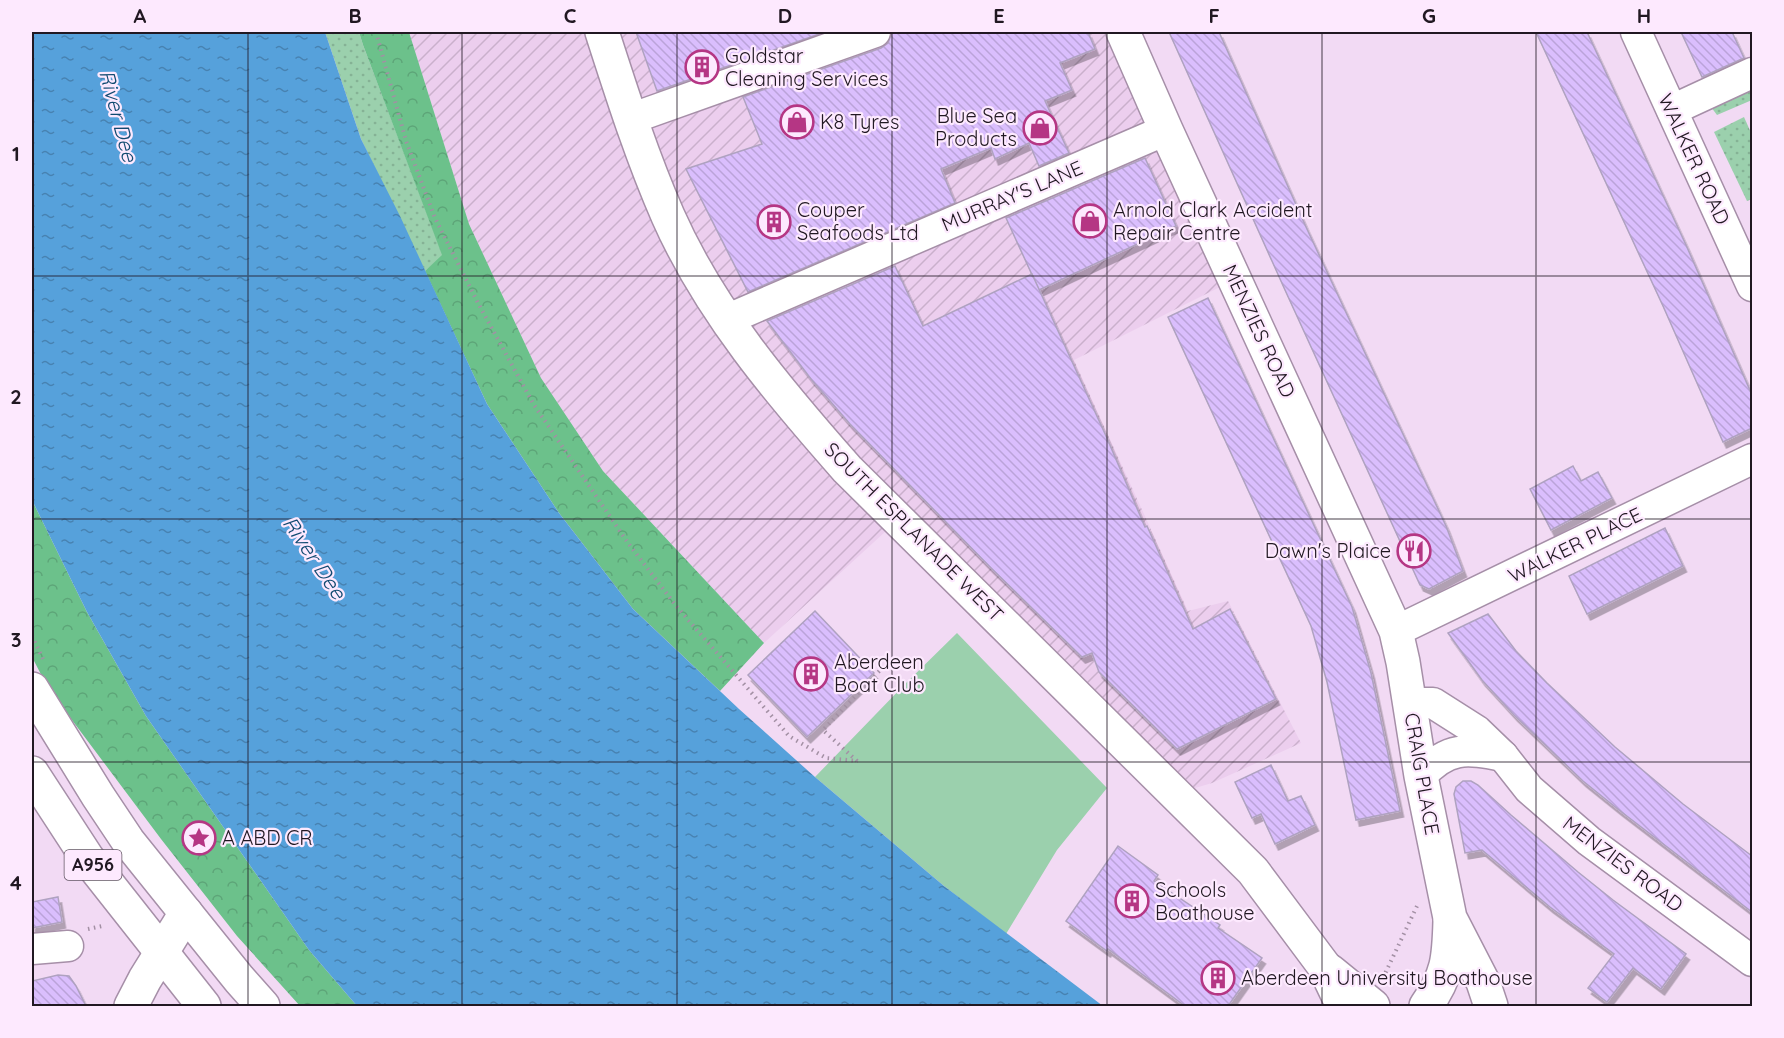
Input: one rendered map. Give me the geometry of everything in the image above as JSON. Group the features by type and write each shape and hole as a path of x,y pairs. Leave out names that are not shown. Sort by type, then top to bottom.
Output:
{"street":[{"name":"SOUTH ESPLANADE WEST","path":"602,32 630,119 668,217 695,269 726,320 800,416 847,469 1253,871 1324,966 1362,1005"},
{"path":"630,119 875,32"},
{"name":"MENZIES ROAD","path":"1123,32 1396,631"},
{"name":"WALKER ROAD","path":"1636,32 1752,286"},
{"path":"1672,110 1752,74"},
{"name":"MURRAY'S LANE","path":"726,320 1166,130"},
{"name":"WALKER PLACE","path":"1396,631 1752,459"},
{"name":"CRAIG PLACE","path":"1396,631 1421,776 1450,918 1449,955 1445,972 1440,986 1426,1006"},
{"name":"A956","path":"32,688 128,841 239,980 263,1006"},
{"name":"MENZIES ROAD","path":"1410,703 1433,703 1477,731 1503,756 1529,789 1589,841 1752,961"},
{"path":"1421,776 1432,764 1455,752 1474,751 1503,756"},
{"name":"A956","path":"32,773 88,859 204,1006"},
{"path":"131,1006 160,952 186,913"},
{"name":"CRAIG PLACE","path":"1450,918 1482,982 1491,1006"},
{"path":"32,949 68,946"}],"path":[{"path":"376,32 406,141 435,218 479,305 534,405 628,543 677,607 789,736 826,758 858,761 823,730 886,664"},
{"path":"1362,1005 1421,896 1442,880"}],"shaded area":[{"path":"409,32 1123,32 1224,285 1074,360 1188,611 1228,601 1301,743 1212,783 1175,794 898,520 764,643 603,471 541,378 469,224"}],"green space":[{"path":"325,32 359,32 443,256 425,271 361,139"},
{"path":"359,32 409,32 469,224 541,378 603,471 764,643 720,691 633,609 559,513 487,404 425,271 442,255"},
{"path":"1752,88 1752,100 1717,115 1711,107"},
{"path":"1744,117 1752,135 1752,199 1747,201 1714,132"},
{"path":"32,500 87,612 146,716 309,950 357,1006 300,1006 237,936 48,688 32,657"},
{"path":"957,633 1107,788 1057,850 1006,934 944,886 815,777"}],"water":[{"name":"River Dee","path":"32,32 325,32 361,139 400,216 487,404 559,513 633,609 815,777 944,886 1103,1006 357,1006 309,950 146,716 87,612 32,500"}],"building":[{"path":"636,32 825,32 657,91"},
{"path":"892,32 1088,32 1095,49 1060,63 1072,90 1045,101 1069,153 1039,166 1029,143 995,159 991,148 941,169 955,203 748,292 686,169 762,144 743,97 881,48 888,43"},
{"path":"1169,32 1219,32 1306,227 1446,526 1463,571 1429,589 1420,585"},
{"path":"1536,32 1587,32 1686,245 1752,395 1752,428 1723,442 1663,306"},
{"path":"1681,32 1732,32 1744,58 1702,77"},
{"name":"Arnold Clark Accident Repair Centre","path":"1145,158 1176,226 1039,290 1006,218"},
{"path":"895,266 923,326 1032,274 1193,629 1230,609 1276,699 1177,749 1099,672 1092,653 1082,657 850,424 811,379 767,321"},
{"path":"1208,298 1352,607 1371,673 1400,811 1356,820 1327,682 1311,626 1168,317"},
{"path":"1573,466 1581,481 1598,472 1612,498 1551,530 1530,489"},
{"path":"1665,528 1683,566 1587,614 1569,576"},
{"name":"Aberdeen Boat Club","path":"815,611 874,673 807,737 748,675"},
{"path":"1488,614 1516,651 1615,747 1683,804 1752,856 1752,912 1583,781 1514,715 1482,680 1448,633"},
{"path":"1271,765 1288,801 1301,796 1315,825 1275,844 1261,814 1252,818 1235,782"},
{"path":"1463,781 1471,781 1478,785 1578,872 1686,954 1661,989 1633,968 1607,1002 1588,988 1614,954 1550,907 1482,850 1465,853 1454,794 1456,787"},
{"name":"Schools Boathouse","path":"1118,846 1158,875 1154,881 1220,925 1218,928 1262,958 1228,1006 1185,1006 1066,921"},
{"path":"58,897 62,922 32,928 32,902"},
{"path":"58,975 69,976 86,1006 32,1006 32,981"}],"place":[{"name":"Goldstar Cleaning Services","path":"702,67"},
{"name":"K8 Tyres","path":"797,122"},
{"name":"Blue Sea Products","path":"1040,128"},
{"name":"Arnold Clark Accident Repair Centre","path":"1090,221"},
{"name":"Couper Seafoods Ltd","path":"774,222"},
{"name":"Dawn's Plaice","path":"1414,551"},
{"name":"Aberdeen Boat Club","path":"811,674"},
{"name":"A ABD CR","path":"199,838"},
{"name":"Schools Boathouse","path":"1132,901"},
{"name":"Aberdeen University Boathouse","path":"1218,978"}]}
